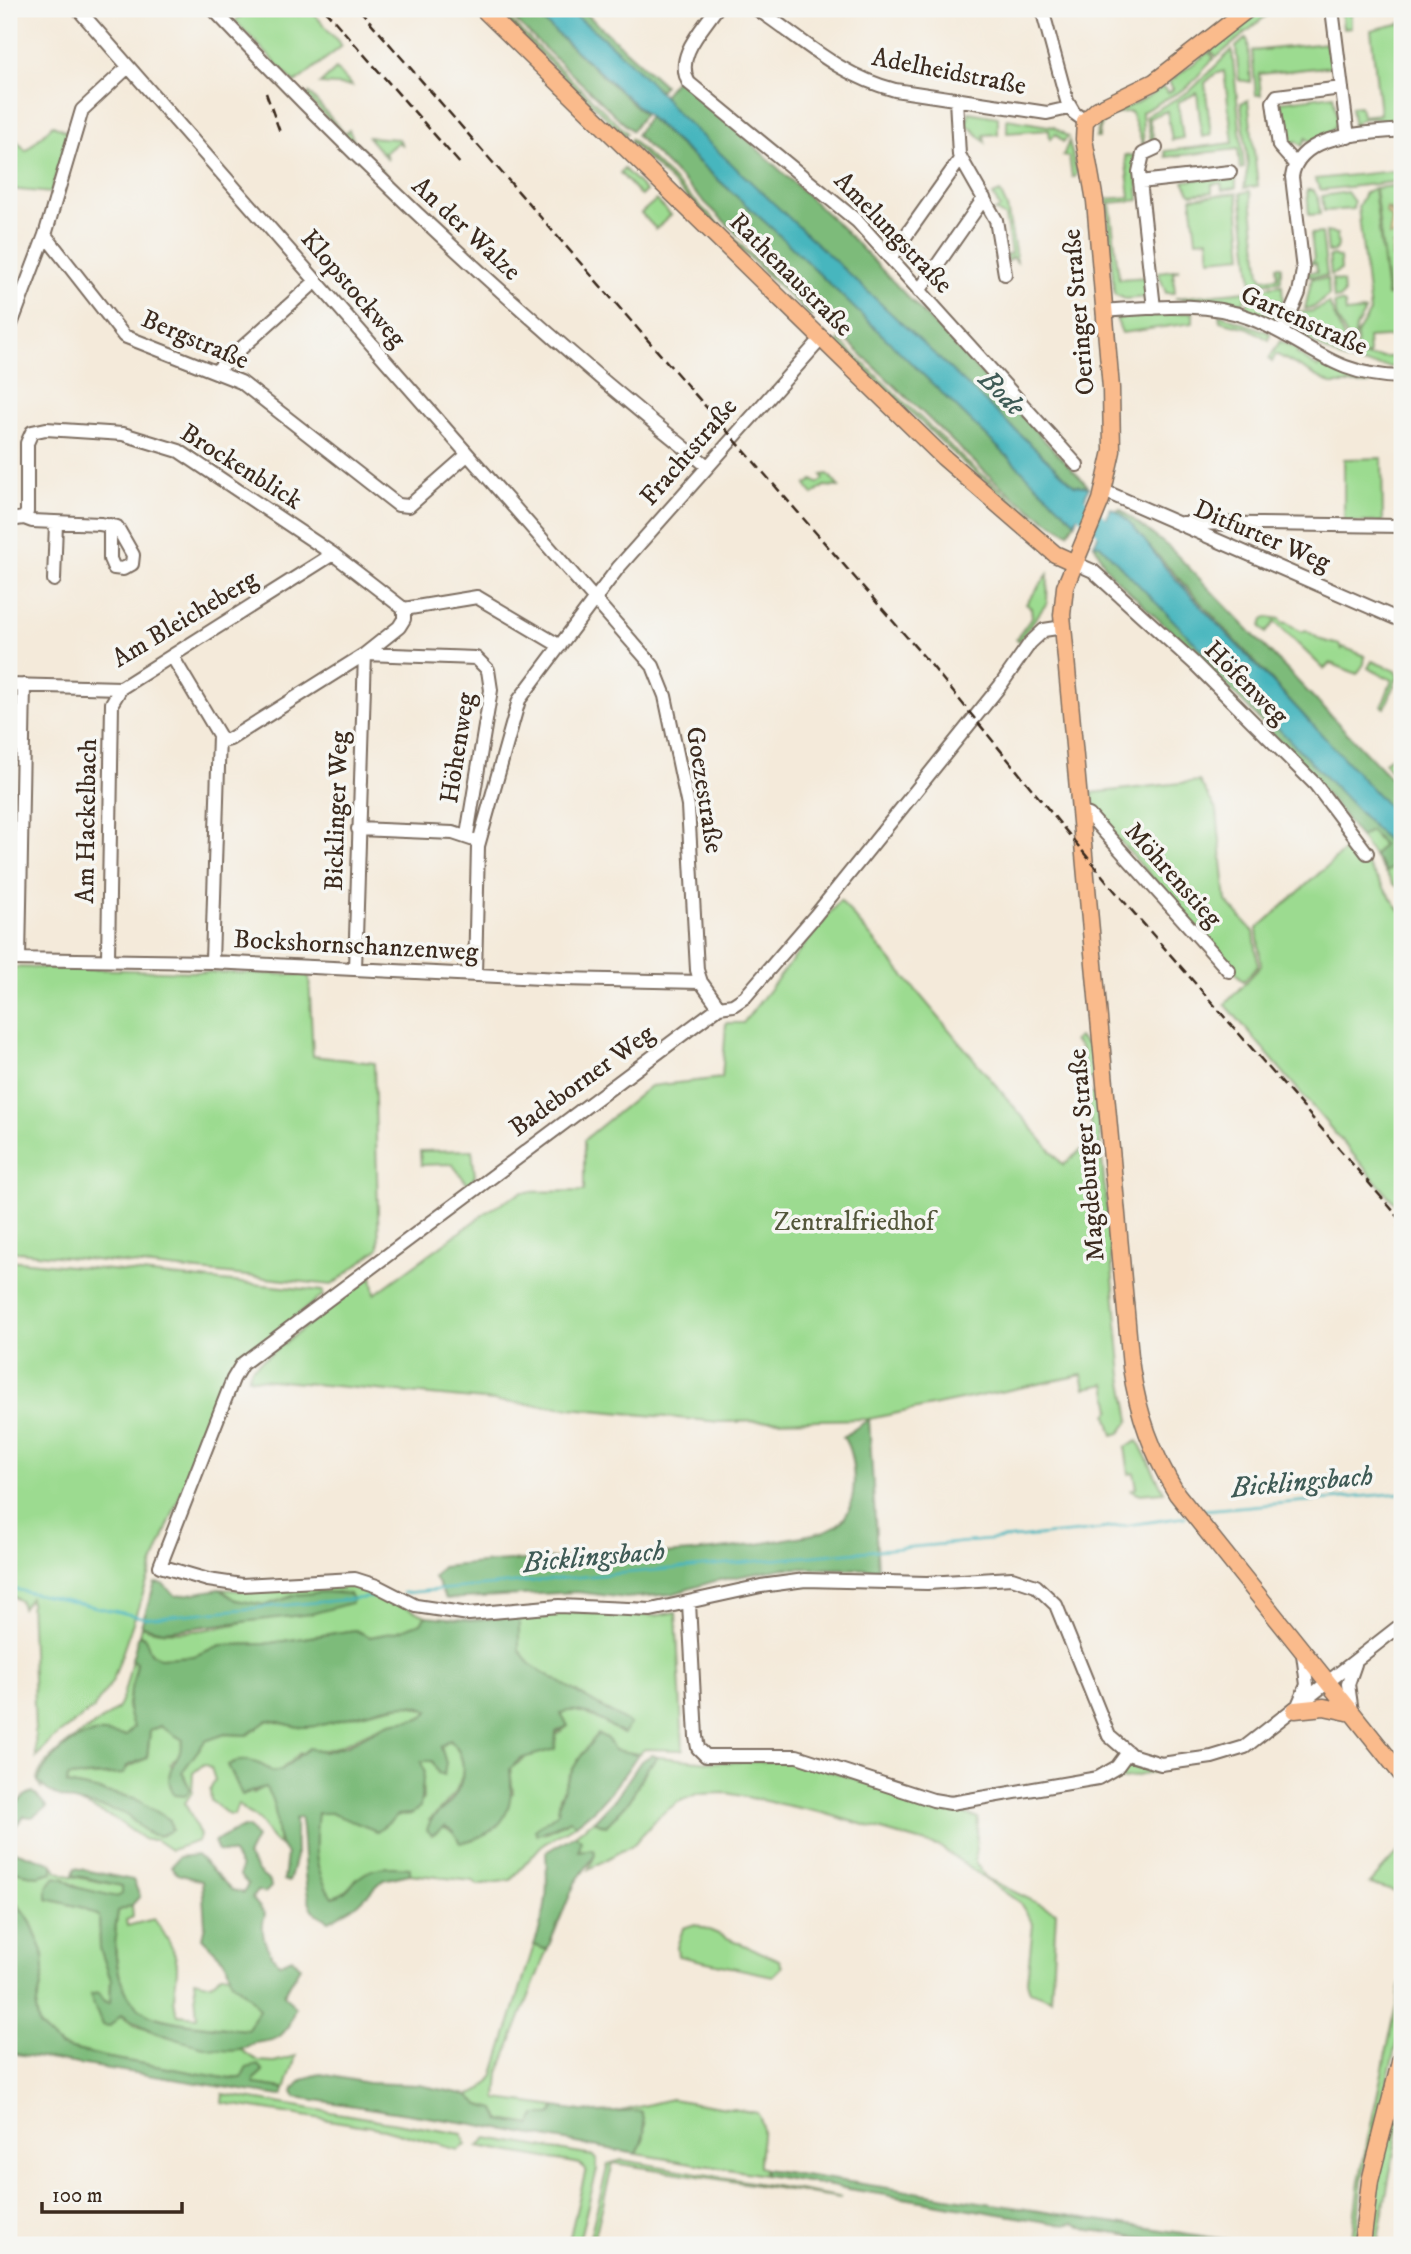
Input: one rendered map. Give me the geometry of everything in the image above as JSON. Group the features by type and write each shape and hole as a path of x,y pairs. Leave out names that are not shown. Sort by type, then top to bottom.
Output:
{"main road":[{"name":"Rathenaustraße","path":"483,9 957,470 1022,522 1055,554 1075,563"},
{"path":"1085,121 1098,109 1154,82 1248,9"},
{"name":"Oeringer Straße","path":"1085,121 1084,138 1095,201 1112,415 1111,458 1103,495 1087,538"},
{"name":"Magdeburger Straße","path":"1087,538 1063,596 1063,627 1129,1354 1139,1415 1159,1462 1177,1493 1402,1775"},
{"path":"1295,1710 1324,1707 1352,1713"},
{"path":"1362,2245 1370,2181 1402,2054"}],"street":[{"name":"Klopstockweg","path":"78,9 594,597"},
{"name":"An der Walze","path":"213,9 296,97 471,267 621,398 706,466"},
{"name":"Amelungstraße","path":"716,9 686,55 683,68 687,81 857,221 1077,465"},
{"name":"Adelheidstraße","path":"757,9 854,77 895,90 1046,113 1069,108"},
{"path":"1042,9 1069,108 1085,121"},
{"path":"1332,9 1348,137"},
{"path":"9,330 45,235 82,110 128,67"},
{"path":"1295,164 1279,146 1273,102 1277,96 1342,88"},
{"path":"956,99 961,159 997,223 1004,274"},
{"path":"1282,333 1298,293 1303,270 1292,177 1295,164 1310,148 1348,137 1402,130"},
{"path":"1154,307 1140,182 1140,159 1146,152 1156,148"},
{"path":"890,258 961,159"},
{"path":"1140,182 1230,172"},
{"path":"919,290 984,198"},
{"name":"Bergstraße","path":"45,235 124,335 241,382 401,507 412,504 467,455"},
{"path":"216,371 316,281"},
{"name":"Gartenstraße","path":"1102,311 1154,307 1212,308 1249,318 1282,333 1341,368 1369,375 1402,377"},
{"name":"Frachtstraße","path":"475,974 478,846 516,705 594,597 706,466 821,339"},
{"name":"Brockenblick","path":"23,518 27,512 27,443 32,432 46,429 117,433 152,440 179,451 333,554 404,609"},
{"name":"Ditfurter Weg","path":"1103,495 1402,621"},
{"path":"9,520 23,518 55,523 110,525"},
{"path":"54,580 55,523"},
{"path":"1174,523 1402,526"},
{"name":"Am Bleicheberg","path":"9,685 121,688 333,554"},
{"name":"Höfenweg","path":"1075,563 1093,571 1194,663 1315,784 1367,853"},
{"path":"219,742 230,739 365,654 399,627 404,619 404,609 477,597 561,646"},
{"name":"Goezestraße","path":"594,597 650,662 665,696 688,806 697,965 701,982 719,1007"},
{"name":"Badeborner Weg","path":"690,1603 642,1611 559,1606 469,1614 426,1609 355,1579 242,1585 208,1580 160,1566 233,1379 242,1364 719,1007 733,1005 746,997 1000,686 1030,643 1044,630 1063,627"},
{"name":"Bicklinger Weg","path":"355,969 365,654"},
{"name":"Höhenweg","path":"365,654 476,658 488,670 491,690 467,835"},
{"path":"172,656 218,732 212,962"},
{"path":"14,959 24,685"},
{"name":"Am Hackelbach","path":"108,959 111,706 114,696 121,688"},
{"name":"Möhrenstieg","path":"1081,813 1089,815 1229,971"},
{"path":"358,829 467,835 478,846"},
{"name":"Bockshornschanzenweg","path":"14,959 212,962 701,982"},
{"path":"1128,1752 1117,1767 1098,1778 955,1803 933,1800 797,1756 706,1756 700,1752 696,1741 690,1603 761,1586 805,1580 884,1583 997,1577 1021,1580 1037,1586 1056,1605 1104,1727 1115,1743 1128,1752 1161,1764 1225,1754 1252,1742 1355,1664 1402,1624"},
{"path":"1295,1710 1307,1685 1303,1654"},
{"path":"1352,1713 1348,1685 1355,1664"}],"green space":[{"path":"248,9 310,9 342,46 295,83 235,21"},
{"path":"494,9 498,9 627,133 625,136"},
{"path":"503,9 530,9 644,114 632,131"},
{"path":"565,9 581,9 664,85 660,91"},
{"path":"1264,9 1274,9 1217,57 1210,50"},
{"path":"1341,9 1360,9 1360,12 1351,13 1351,27 1343,28"},
{"path":"1402,23 1402,117 1390,119 1391,126 1382,128 1381,119 1365,118 1356,122 1357,128 1354,129 1351,107 1360,106 1362,116 1380,114 1371,30"},
{"path":"1246,38 1251,82 1239,80 1236,47"},
{"path":"1326,43 1327,50 1333,50 1335,66 1259,74 1261,95 1256,95 1252,51"},
{"path":"1232,50 1244,168 1240,169 1238,149 1166,157 1165,151 1233,143 1224,71 1215,74 1205,83 1211,135 1202,137 1197,93 1178,102 1183,138 1172,140 1167,111 1149,118 1155,144 1152,145 1146,116 1191,90"},
{"path":"1209,52 1214,58 1188,87 1142,112 1144,148 1131,112 1108,118 1101,126 1099,138 1096,138 1101,118 1139,102 1163,87 1168,93 1173,89 1169,82"},
{"path":"337,70 352,86 320,84"},
{"path":"679,76 842,228 1089,487 1074,485 673,110 663,95"},
{"path":"309,93 345,134 349,130 353,139 408,199 307,98"},
{"path":"1333,95 1338,123 1327,135 1310,142 1306,138 1302,146 1296,141 1289,150 1283,143 1279,102"},
{"path":"1248,100 1258,186 1244,188 1248,166 1241,103"},
{"path":"969,112 998,117 998,134 984,135 985,142 970,127 961,126 960,119 968,119"},
{"path":"648,117 775,231 1075,522 1068,533 1023,503 981,468 636,135"},
{"path":"1007,119 1054,127 1068,137 1063,142 1056,134 1050,139 1049,130 1007,133"},
{"path":"53,125 68,132 51,193 9,189 9,132 26,151"},
{"path":"368,137 399,139 403,146 398,142 385,153 388,160"},
{"path":"631,139 813,315 811,317 630,142"},
{"path":"1069,141 1077,173 1075,177 1072,177 1069,157 1063,156"},
{"path":"1125,155 1136,156 1139,200 1110,203 1119,279 1147,277 1147,297 1125,299 1114,294 1107,199 1130,197"},
{"path":"624,169 646,191 641,196 620,173"},
{"path":"1402,170 1402,181 1321,190 1315,179"},
{"path":"1236,175 1236,188 1222,190 1221,183 1212,184 1212,192 1191,194 1184,181"},
{"path":"1402,185 1402,232 1391,209 1387,209 1392,218 1392,226 1398,234 1400,255 1402,251 1402,293 1388,295 1375,188"},
{"path":"1374,188 1387,296 1402,295 1402,336 1368,338 1369,355 1357,355 1357,334 1370,312 1358,207 1365,193"},
{"path":"1307,190 1313,190 1318,197 1320,214 1309,215"},
{"path":"1250,191 1260,274 1263,279 1278,277 1277,266 1281,266 1281,281 1252,284 1241,193"},
{"path":"1000,192 1007,207 1017,262 1012,257 1008,261 1005,255 1011,254 1005,217 995,211 1000,208 993,195"},
{"path":"1347,192 1354,202 1353,209 1324,211 1322,196"},
{"path":"1237,193 1243,256 1210,259 1208,239 1196,240 1191,198"},
{"path":"656,200 671,215 656,229 641,213"},
{"path":"1326,232 1337,234 1338,246 1334,251 1328,252"},
{"path":"1322,233 1327,276 1308,276 1307,272 1317,272 1316,263 1307,264 1314,260 1311,234"},
{"path":"1329,256 1340,258 1341,270 1331,275"},
{"path":"1180,269 1173,272 1175,293 1166,293 1158,272"},
{"path":"1312,278 1328,279 1329,295 1314,307 1305,309"},
{"path":"1332,279 1343,282 1344,294 1340,298 1334,299"},
{"path":"1282,285 1283,303 1253,292 1252,289"},
{"path":"1247,291 1241,311 1241,303 1231,299 1228,306 1175,298"},
{"path":"1252,297 1283,309 1276,310 1276,322 1246,312 1244,309"},
{"path":"1329,303 1354,363 1339,358 1292,330 1298,313 1313,311"},
{"path":"1334,304 1345,304 1346,313 1365,311 1356,327 1353,349 1337,318"},
{"path":"1193,312 1193,323 1122,333 1116,318"},
{"path":"1219,314 1270,333 1269,340 1248,328 1220,321"},
{"path":"839,340 969,464 1054,532 1037,523 966,465 837,343"},
{"path":"1280,341 1299,350 1296,353 1318,367 1321,362 1338,371 1367,378 1369,384 1331,384 1276,354 1272,362 1269,359"},
{"path":"1359,357 1402,357 1402,368 1359,364"},
{"path":"1382,458 1383,522 1344,522 1344,459"},
{"path":"828,474 839,487 824,486 813,495 806,485 813,480 818,483 824,479 822,475"},
{"path":"1120,509 1171,549 1402,790 1399,797 1402,807 1394,814 1116,510"},
{"path":"1094,544 1100,544 1375,825 1402,856 1402,864 1400,862 1386,872 1374,855 1383,845 1370,831 1360,837 1333,802 1274,736 1106,568"},
{"path":"1048,574 1047,603 1019,641 1016,639 1032,617 1031,608 1026,604"},
{"path":"1263,619 1280,619 1284,624 1286,622 1301,632 1306,630 1321,640 1365,656 1364,664 1357,674 1330,663 1324,669 1275,622 1266,633 1261,627"},
{"path":"1372,661 1396,671 1398,676 1385,708 1382,706 1392,680 1368,668"},
{"path":"1402,749 1402,784 1384,762"},
{"path":"1199,781 1217,811 1226,901 1254,932 1258,966 1243,981 1095,813 1092,793"},
{"path":"1370,831 1402,864 1402,888 1394,885 1360,837"},
{"path":"1352,844 1402,913 1402,1212 1225,1004 1261,966 1257,929"},
{"name":"Zentralfriedhof","path":"840,900 1063,1165 1093,1140 1087,1092 1096,1095 1122,1376 1130,1420 1120,1433 1113,1435 1107,1415 1111,1410 1106,1384 1085,1388 1082,1375 869,1419 720,1422 248,1378 252,1368 372,1276 375,1294 488,1211 522,1192 584,1191 584,1140 650,1086 722,1078 726,1023 743,1023"},
{"path":"9,967 309,975 313,1056 374,1063 379,1248 332,1285 9,1251"},
{"path":"1078,1037 1092,1049 1094,1076 1086,1083 1082,1049 1074,1041"},
{"path":"472,1150 475,1175 470,1187 452,1164 421,1165 420,1151"},
{"path":"9,1260 323,1291 323,1295 231,1366 156,1556 113,1680 93,1709 51,1740 36,1758 30,1598 22,1608 20,1601 9,1594"},
{"path":"869,1419 878,1569 785,1568 715,1581 672,1594 626,1598 577,1592 446,1599 434,1577 442,1567 697,1552 824,1531 844,1518 853,1496 851,1457 843,1437"},
{"path":"1138,1441 1164,1492 1140,1494 1132,1490 1137,1488 1134,1473 1129,1474 1125,1447"},
{"path":"155,1583 163,1584 176,1596 220,1589 236,1600 266,1605 296,1595 323,1592 349,1594 353,1600 351,1603 311,1614 164,1631 141,1626"},
{"path":"347,1585 361,1587 426,1616 421,1623 370,1637 355,1630 264,1644 221,1645 194,1656 160,1658 151,1653 145,1638 139,1634 141,1626 161,1631 212,1629 268,1616 339,1592 296,1595 266,1605 236,1600 220,1589 248,1591"},
{"path":"555,1611 655,1616 676,1612 683,1750 645,1749 638,1754 614,1750 607,1738 571,1777 560,1796 558,1812 546,1833 570,1820 576,1824 541,1846 511,1880 478,1885 473,1881 410,1874 410,1868 354,1882 346,1893 332,1897 321,1877 316,1857 317,1813 331,1813 352,1820 411,1814 423,1799 421,1760 432,1761 438,1773 446,1763 441,1747 450,1740 462,1762 462,1773 454,1793 429,1820 453,1831 513,1793 510,1769 568,1726 561,1713 585,1713 624,1734 629,1724 531,1665 519,1650 519,1616"},
{"path":"426,1616 470,1620 519,1616 519,1650 531,1665 630,1724 623,1734 585,1713 561,1713 568,1726 556,1732 555,1749 520,1759 510,1769 508,1809 496,1827 475,1839 460,1843 453,1831 445,1826 432,1835 427,1830 434,1817 451,1801 460,1785 462,1761 450,1740 441,1747 446,1763 444,1775 438,1773 432,1761 421,1761 424,1771 420,1807 411,1814 398,1815 377,1831 331,1813 318,1813 316,1857 321,1877 332,1897 344,1892 366,1872 387,1867 410,1868 410,1874 383,1880 358,1904 329,1921 315,1912 311,1905 306,1882 300,1817 295,1819 296,1856 289,1882 284,1880 287,1854 279,1839 271,1797 265,1787 242,1795 228,1765 246,1761 262,1765 273,1772 281,1770 309,1748 324,1752 348,1745 390,1723 422,1718 429,1711 417,1706 402,1705 331,1723 300,1727 268,1720 247,1735 225,1734 205,1741 182,1772 190,1789 185,1796 174,1795 169,1778 183,1740 160,1726 150,1731 147,1758 127,1766 124,1774 68,1777 67,1784 134,1798 170,1820 172,1830 159,1835 147,1832 120,1812 55,1795 38,1781 48,1764 70,1743 98,1733 126,1736 134,1727 129,1705 137,1664 132,1659 139,1634 145,1638 151,1653 160,1658 194,1656 221,1645 264,1644 355,1630 370,1637 421,1623"},
{"path":"132,1659 137,1664 127,1708 134,1727 126,1736 96,1735 65,1748 38,1781 42,1790 37,1779 49,1759 119,1706"},
{"path":"407,1704 429,1711 415,1719 388,1724 337,1746 300,1753 281,1770 273,1772 262,1765 246,1761 228,1765 235,1779 253,1793 265,1786 278,1812 279,1845 260,1822 238,1804 234,1815 229,1815 211,1801 210,1790 215,1780 211,1768 204,1764 193,1773 192,1792 185,1803 200,1835 198,1841 171,1850 156,1840 145,1840 112,1817 74,1800 121,1812 138,1822 147,1833 160,1836 172,1830 134,1798 67,1784 68,1777 113,1775 147,1758 150,1731 160,1726 183,1740 182,1752 170,1764 190,1789 182,1772 205,1741 225,1734 247,1735 268,1720 299,1727"},
{"path":"598,1734 607,1738 614,1750 638,1754 625,1774 586,1817 576,1824 570,1820 537,1835 535,1830 558,1812 572,1770"},
{"path":"652,1755 658,1757 647,1768 630,1800 606,1826 594,1821 616,1798 641,1761"},
{"path":"658,1757 710,1762 800,1761 978,1818 975,1862 986,1878 1056,1912 1051,1999 1030,1991 1027,1981 1033,1924 1020,1903 940,1847 823,1813 727,1793 697,1794 678,1802 658,1817 634,1844 589,1869 595,1855 594,1849 579,1851 580,1840 575,1835 593,1821 606,1826 630,1800 647,1768"},
{"path":"1133,1764 1157,1769 1156,1772 1105,1783"},
{"path":"33,1792 47,1807 32,1817 24,1816 13,1829 9,1848 10,1823 15,1807"},
{"path":"243,1827 249,1828 256,1838 247,1856 259,1873 270,1882 271,1887 265,1893 257,1891 252,1898 265,1914 263,1934 267,1946 279,1964 292,1958 300,1967 284,1994 295,2008 286,2030 274,2039 228,2051 179,2040 145,2027 122,2014 110,2026 102,2025 90,1995 98,1993 104,2002 110,2003 111,1980 100,1948 99,1916 84,1908 47,1899 47,1887 55,1877 64,1879 75,1887 117,1897 122,1894 122,1886 73,1875 75,1868 133,1880 140,1896 132,1905 118,1911 115,1939 118,1969 129,1996 138,2007 159,2018 248,2030 259,2009 251,1998 232,1982 226,1962 202,1938 205,1925 202,1881 177,1874 171,1866 179,1857 197,1855 232,1890 244,1893 248,1884 240,1876 241,1867 233,1854 218,1851 214,1842"},
{"path":"575,1835 581,1840 579,1851 594,1849 595,1855 575,1883 547,1950 534,1945 546,1899 546,1852"},
{"path":"9,1849 53,1864 53,1872 37,1876 9,1870"},
{"path":"1401,1849 1402,1894 1369,1884"},
{"path":"53,1864 57,1871 66,1875 122,1886 123,1894 109,1897 84,1891 65,1879 48,1899 84,1908 99,1916 100,1948 111,1980 110,2003 91,1995 137,2026 166,2036 218,2048 241,2050 258,2061 274,2062 296,2056 284,2093 283,2088 254,2084 254,2079 263,2071 230,2079 104,2057 60,2046 39,2026 36,2009 44,1971 30,1920 9,1894 9,1870 38,1876 53,1872"},
{"path":"9,1894 30,1920 43,1951 44,1971 36,2009 39,2026 60,2046 104,2057 230,2079 241,2078 246,2068 258,2065 263,2071 254,2079 254,2084 283,2088 284,2093 280,2096 9,2053"},
{"path":"132,1905 133,1917 126,1920 127,1926 154,1919 172,1949 177,1962 174,1997 178,2015 197,2017 194,1980 212,1984 221,1974 231,1974 232,1982 251,1998 259,2010 248,2030 175,2022 152,2016 139,2009 123,1985 116,1955 118,1911"},
{"path":"695,1924 779,1960 782,1967 773,1976 678,1956 677,1947 683,1928"},
{"path":"534,1945 547,1950 499,2073 497,2099 556,2107 551,2115 536,2115 531,2125 500,2120 495,2109 480,2105 468,2095 483,2089 493,2077"},
{"path":"1402,1979 1402,2021 1362,2181 1356,2245 1351,2245 1359,2181"},
{"path":"321,2074 368,2083 419,2085 468,2095 480,2105 495,2109 500,2120 531,2125 536,2115 551,2115 556,2107 595,2113 641,2111 644,2133 637,2154 473,2124 296,2097 293,2091 301,2081"},
{"path":"1402,2077 1402,2108 1377,2245 1368,2245 1374,2193"},
{"path":"223,2094 462,2134 466,2145 458,2150 384,2129 222,2103"},
{"path":"671,2099 757,2113 762,2125 759,2167 765,2169 764,2175 637,2154 644,2137 645,2123 613,2113"},
{"path":"487,2138 593,2156 597,2161 597,2170 578,2245 568,2245 586,2169 580,2164 478,2146"},
{"path":"622,2160 841,2198 613,2163 593,2245 588,2245 608,2164"},
{"path":"765,2169 1260,2245 1194,2245 1090,2230 1074,2223 1065,2225 764,2175"}],"sand":[{"path":"1387,208 1393,215 1397,214 1402,222 1402,251 1395,259 1392,257 1392,245 1399,244 1398,235 1389,236 1392,219 1386,212"}],"water":[{"path":"530,9 564,9 608,42 674,110 1074,485 1089,487 1075,522 775,231"},
{"path":"1111,508 1132,525 1194,599 1402,822 1402,856 1100,545 1094,544"}],"waterway":[{"name":"Bode","path":"1064,492 1119,541"},
{"name":"Bicklingsbach","path":"1204,1510 1402,1493"},
{"name":"Bicklingsbach","path":"403,1593 1079,1532 1185,1517"},
{"name":"Bicklingsbach","path":"9,1588 146,1618 386,1596"}],"railway":[{"path":"324,9 462,166"},
{"path":"359,9 932,666 1114,890 1402,1221"},
{"path":"266,93 281,135"}]}
